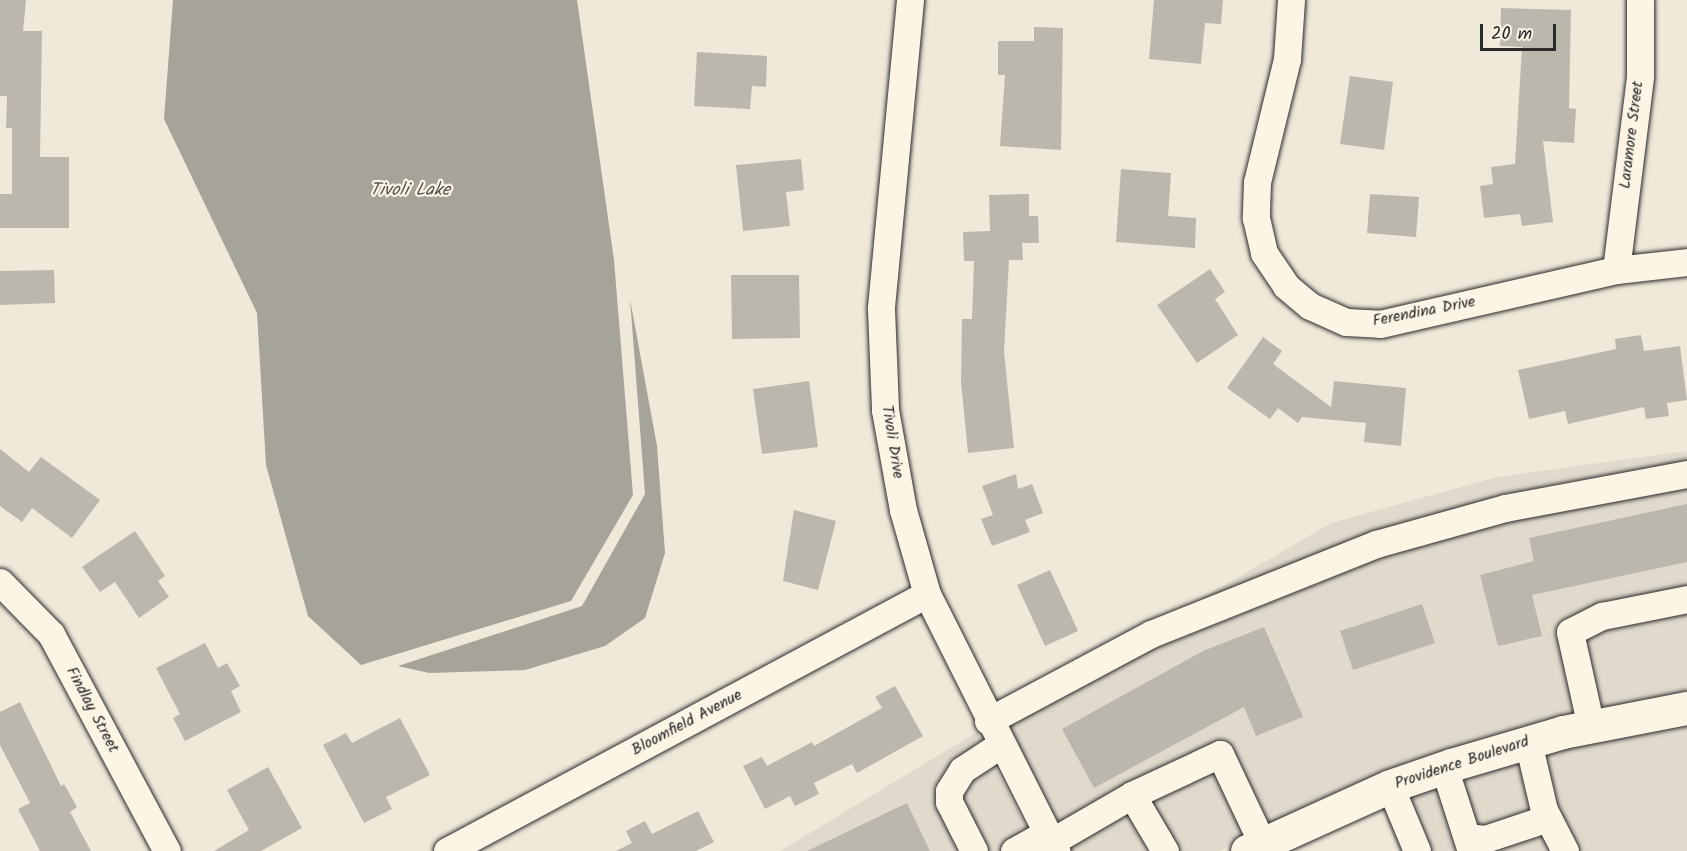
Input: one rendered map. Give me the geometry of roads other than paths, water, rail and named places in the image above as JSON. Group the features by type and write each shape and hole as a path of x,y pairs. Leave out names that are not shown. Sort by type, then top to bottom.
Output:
{"main road":[{"name":"Providence Boulevard","path":"1254,847 1390,786 1444,767 1528,742 1687,708"}],"street":[{"name":"Tivoli Drive","path":"910,0 881,309 885,410 903,510 927,594 988,721 1051,842"},
{"name":"Ferendina Drive","path":"1291,0 1287,59 1257,182 1256,218 1264,253 1294,293 1310,306 1346,322 1380,324 1616,270 1687,262"},
{"name":"Laramore Street","path":"1616,270 1640,76 1640,0"},
{"path":"988,721 1151,634 1376,544 1505,508 1687,474"},
{"name":"Findlay Street","path":"0,582 51,634 167,851"},
{"name":"Bloomfield Avenue","path":"447,851 927,594"},
{"path":"1591,727 1570,632 1602,616 1687,600"},
{"path":"1528,742 1548,818 1565,851"},
{"path":"974,851 949,802 949,790 963,770 1000,745"},
{"path":"1014,851 1051,842 1132,795 1220,754 1254,847"},
{"path":"1444,767 1469,844 1548,818"},
{"path":"1390,786 1417,851"},
{"path":"1132,795 1165,851"}],"water":[{"name":"Tivoli Lake","path":"173,0 577,0 614,260 633,495 571,601 361,665 308,616 266,465 257,313 164,119"},
{"path":"630,299 657,446 665,553 645,618 605,646 525,670 429,673 398,666 582,606 645,494"}]}
